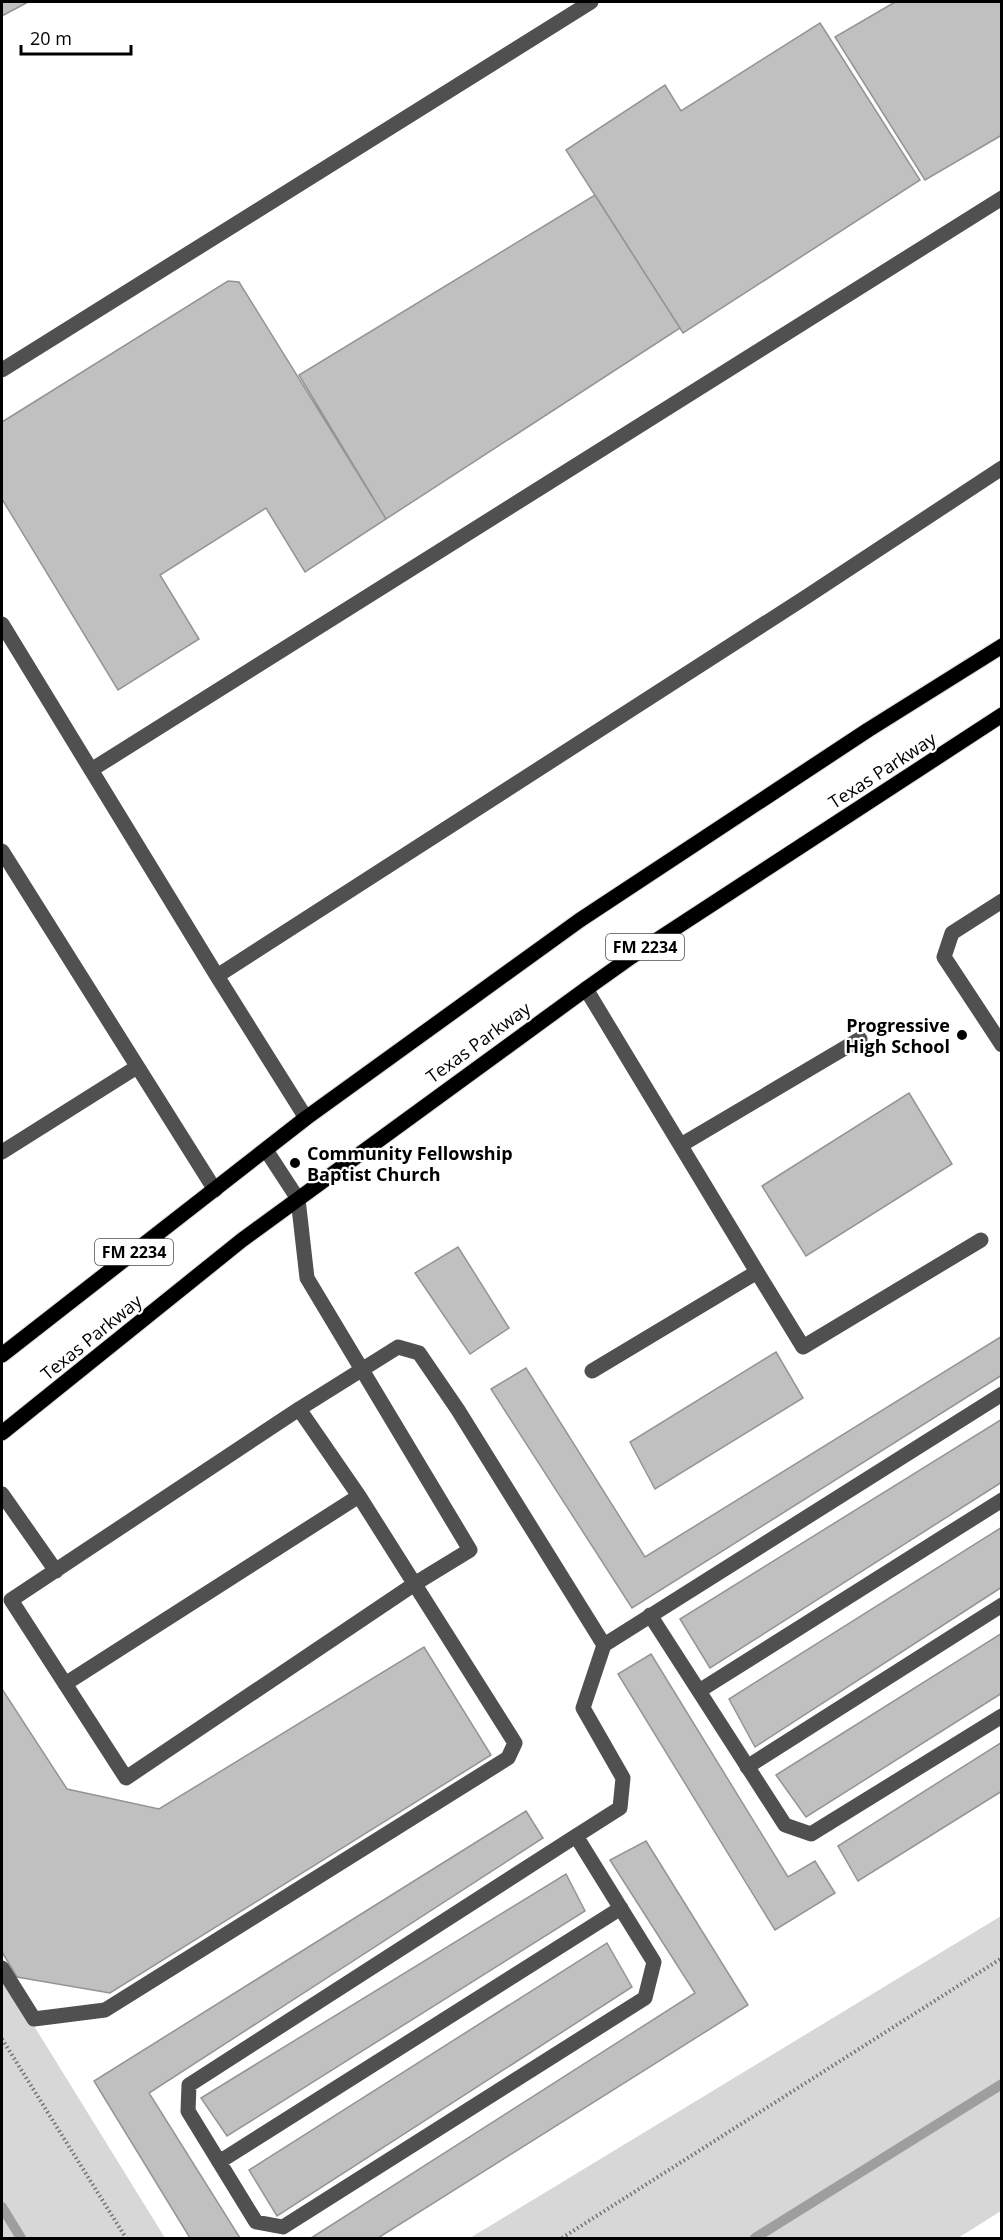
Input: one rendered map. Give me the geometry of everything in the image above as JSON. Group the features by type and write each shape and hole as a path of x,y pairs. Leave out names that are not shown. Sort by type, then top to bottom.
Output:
{"main road":[{"name":"FM 2234","path":"2,1355 306,1118 580,920 868,730 1002,646"},
{"name":"Texas Parkway","path":"2,1433 242,1240 586,989 631,957 1002,715"}],"lane":[{"path":"2,370 591,2"},
{"path":"91,770 1002,198"},
{"path":"217,976 806,597 1002,468"},
{"path":"2,624 306,1118"},
{"path":"2,851 215,1190"},
{"path":"1002,901 952,933 944,957 1002,1046"},
{"path":"586,989 803,1347 981,1240"},
{"path":"681,1145 860,1039"},
{"path":"2,1152 137,1067"},
{"path":"266,1150 298,1198 307,1278 361,1371 470,1550 416,1583 126,1778 65,1684 6,1603 299,1409 361,1371 398,1347 420,1353 604,1645"},
{"path":"592,1371 757,1272"},
{"path":"576,1836 654,1962 645,1998 283,2227 256,2222 188,2111 189,2085 576,1836 620,1808 623,1778 582,1708 604,1645 1002,1394"},
{"path":"2,1968 34,2019 105,2010 508,1758 515,1743 416,1583 299,1409"},
{"path":"2,1494 56,1571"},
{"path":"65,1684 359,1496"},
{"path":"699,1691 1002,1500"},
{"path":"747,1767 1002,1605"},
{"path":"650,1615 785,1825 811,1834 1002,1716"},
{"path":"219,2162 621,1908"}],"path":[{"path":"562,2238 1002,1958"},
{"path":"2,2039 126,2238"}],"shaded area":[{"path":"1001,1916 1001,2211 958,2238 470,2238"},
{"path":"2,1974 165,2238 2,2238"}],"building":[{"path":"2,2 28,2 2,16"},
{"path":"895,2 1002,2 1002,135 925,180 835,37"},
{"path":"820,23 920,180 683,333 566,150 665,85 681,111"},
{"path":"595,195 680,328 386,519 299,375"},
{"path":"228,281 239,282 386,519 305,572 266,508 160,575 199,639 118,690 2,499 2,422"},
{"path":"909,1093 952,1164 806,1256 762,1186"},
{"path":"458,1247 509,1328 470,1354 415,1273"},
{"path":"1002,1336 1002,1375 632,1608 491,1389 526,1368 645,1557"},
{"path":"776,1352 803,1398 655,1489 630,1442"},
{"path":"1002,1419 1002,1482 710,1668 680,1619"},
{"path":"1002,1527 1002,1587 755,1747 729,1699"},
{"path":"1002,1633 1002,1693 806,1817 776,1775"},
{"path":"424,1647 491,1755 110,1993 17,1977 2,1952 2,1689 67,1789 159,1809"},
{"path":"651,1654 788,1877 815,1861 835,1893 775,1930 618,1674"},
{"path":"1002,1742 1002,1791 858,1881 838,1846"},
{"path":"526,1811 543,1838 149,2093 240,2238 190,2238 94,2081"},
{"path":"646,1841 748,2005 378,2238 311,2238 695,1993 610,1860"},
{"path":"566,1874 585,1911 227,2136 201,2098"},
{"path":"607,1943 632,1987 277,2216 249,2170"}],"waterway":[{"path":"755,2238 1002,2084"},
{"path":"2,2207 21,2238"}],"place":[{"name":"Progressive High School","path":"962,1035"},
{"name":"Community Fellowship Baptist Church","path":"295,1163"}]}
